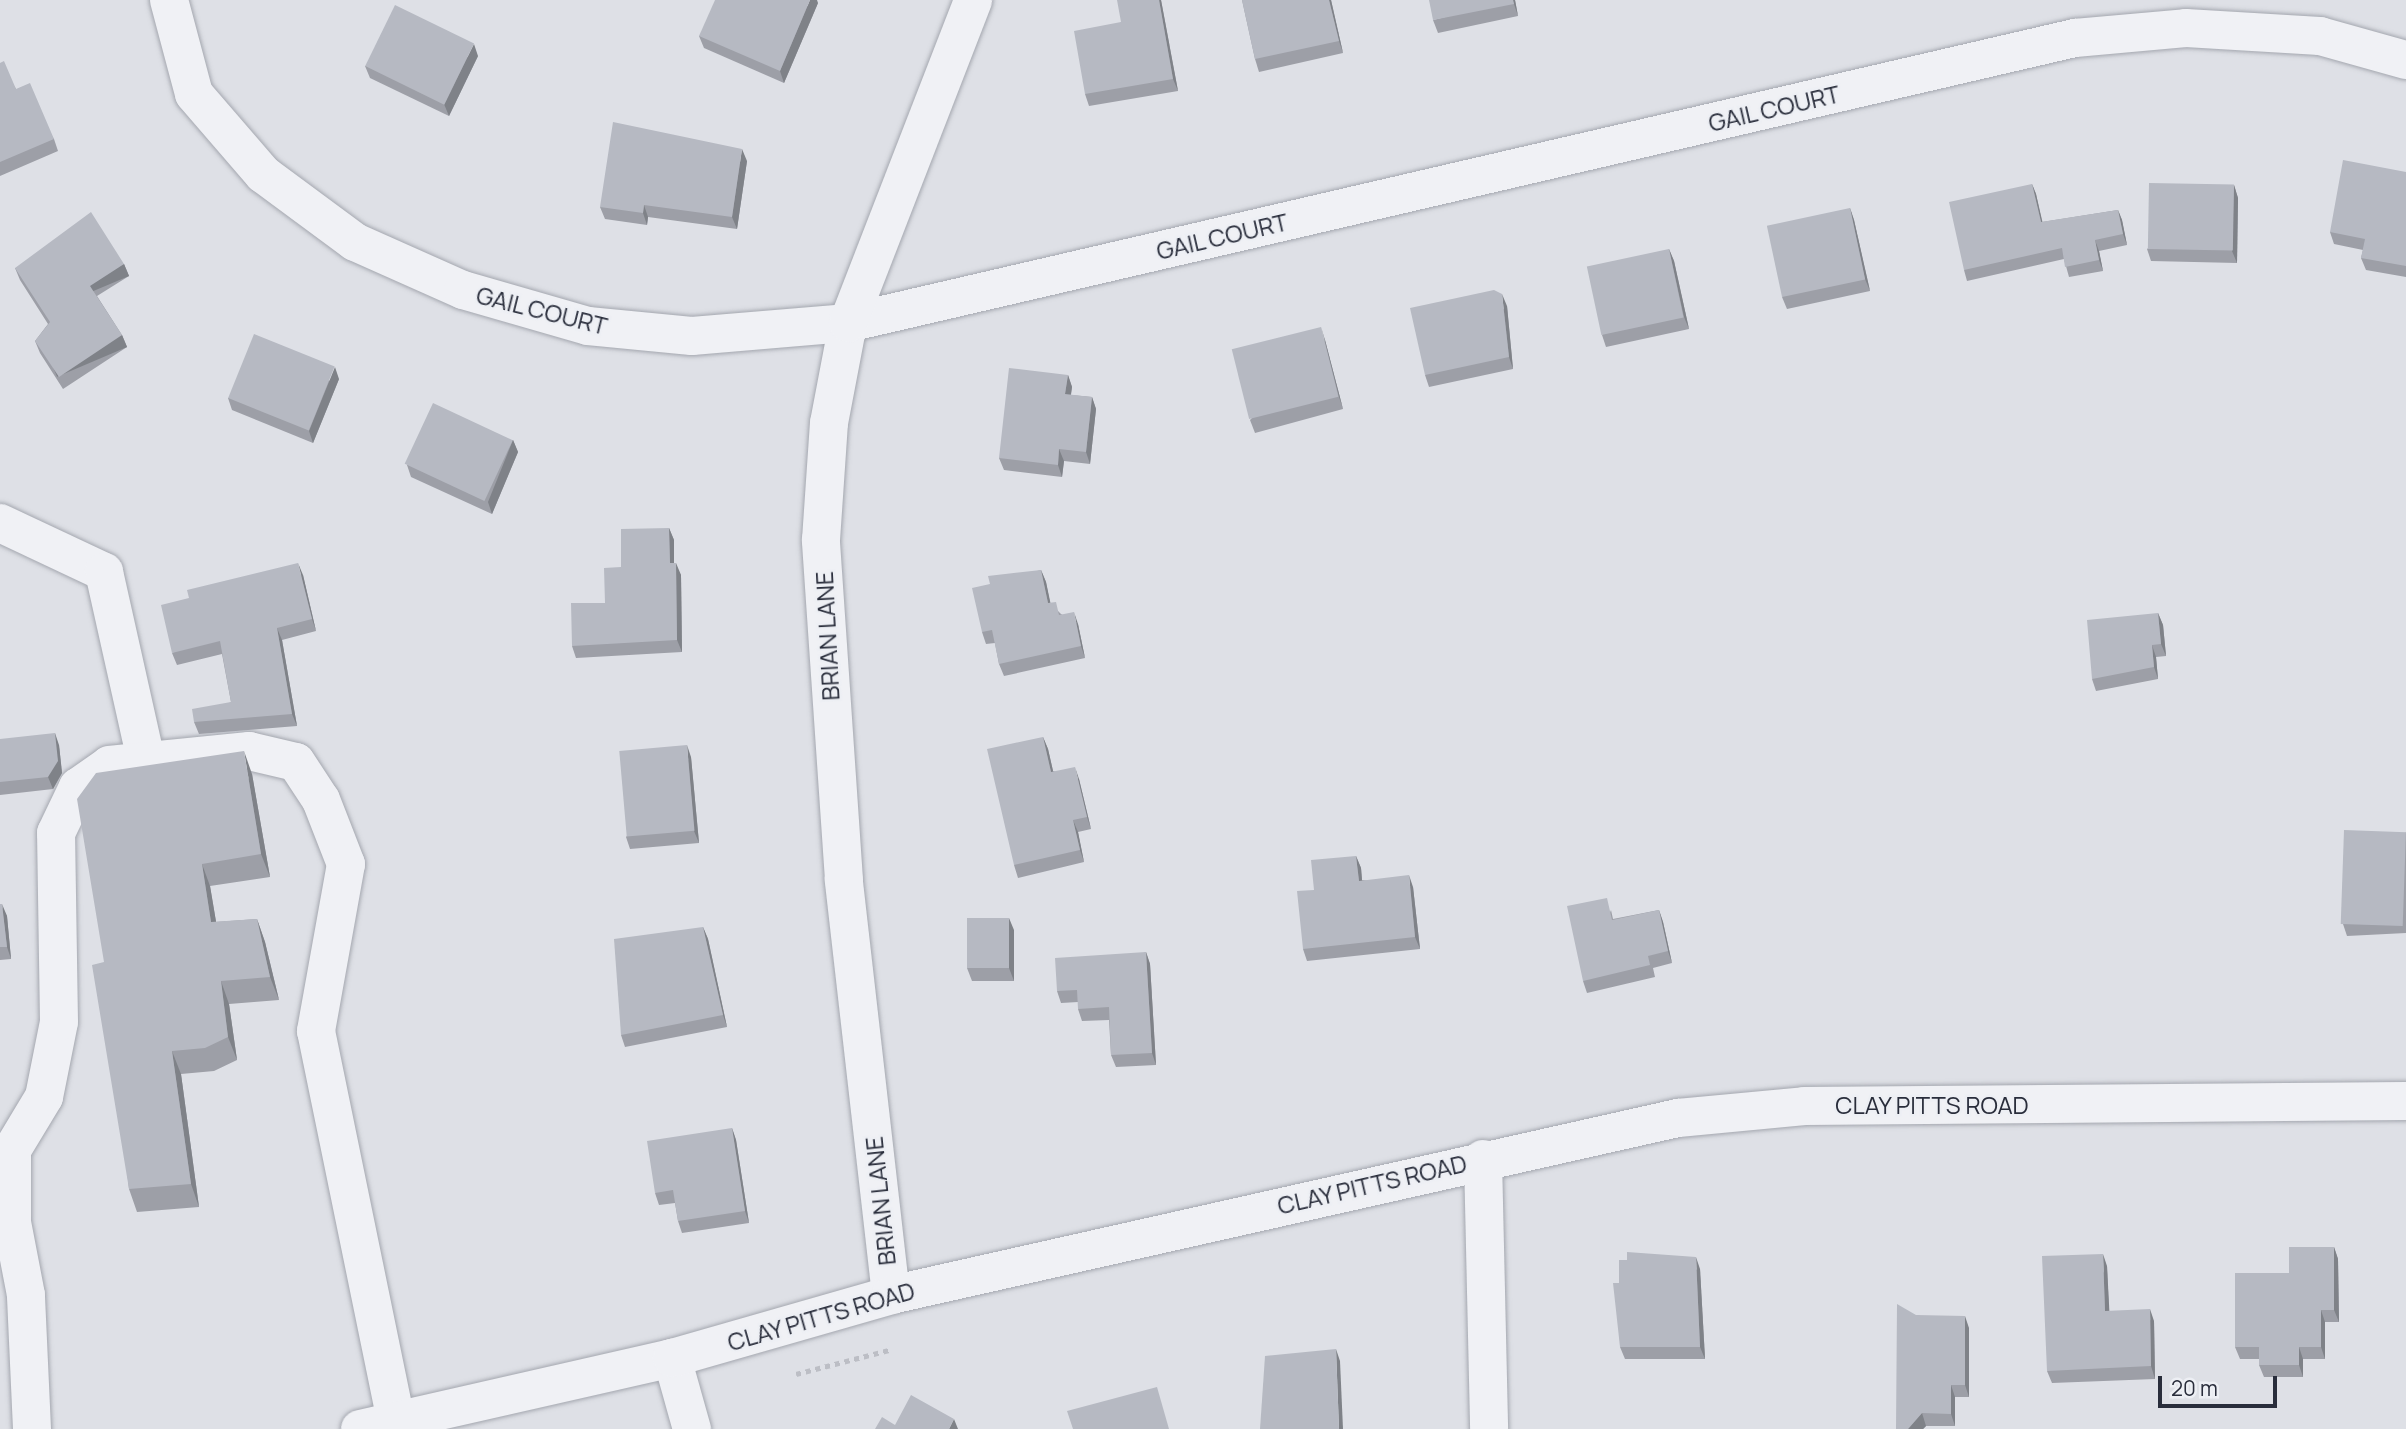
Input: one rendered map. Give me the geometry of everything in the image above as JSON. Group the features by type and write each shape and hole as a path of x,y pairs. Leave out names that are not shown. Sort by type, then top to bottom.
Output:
{"street":[{"name":"GAIL COURT","path":"169,0 194,94 263,174 355,243 463,290 588,326 692,335 848,323 2075,38 2186,28 2307,35 2406,60"},
{"name":"BRIAN LANE","path":"891,1295 844,880 821,540 829,423 848,323 973,0"},
{"path":"0,523 104,572 146,760"},
{"path":"32,1429 26,1295 12,1222 12,1150 44,1097 59,1022 56,833 78,787 109,765 248,751 296,762 321,800 346,864 316,1031 378,1425"},
{"name":"CLAY PITTS ROAD","path":"378,1425 672,1358 891,1295 1483,1159 1678,1118 1804,1106 2406,1101"},
{"path":"1483,1159 1489,1429"},
{"path":"672,1358 692,1429"}],"path":[{"path":"796,1374 888,1350"}],"building":[{"path":"715,0 810,0 780,71 699,36"},
{"path":"1117,0 1159,0 1173,79 1085,94 1074,31 1121,22"},
{"path":"1242,0 1329,0 1339,41 1255,59"},
{"path":"1429,0 1513,0 1514,4 1433,20"},
{"path":"395,5 474,44 444,105 365,66"},
{"path":"4,61 16,89 30,83 54,139 0,162 0,63"},
{"path":"613,122 742,149 732,217 644,205 643,213 600,207"},
{"path":"2343,160 2406,172 2406,266 2361,258 2365,239 2330,232"},
{"path":"2149,183 2234,184 2233,250 2148,249"},
{"path":"2032,184 2041,222 2118,210 2123,234 2095,240 2099,260 2065,267 2062,248 1964,270 1949,202"},
{"path":"1850,208 1865,279 1782,297 1767,226"},
{"path":"91,212 124,264 90,286 122,335 59,377 35,341 50,322 15,268"},
{"path":"1669,249 1684,317 1601,335 1587,266"},
{"path":"1494,290 1502,294 1509,357 1425,375 1410,308"},
{"path":"1321,327 1338,397 1249,419 1232,349"},
{"path":"254,334 335,367 309,431 228,398"},
{"path":"1009,368 1068,375 1065,394 1092,397 1086,452 1059,449 1058,465 999,458"},
{"path":"433,403 513,440 484,501 405,464"},
{"path":"669,528 670,563 676,563 677,640 572,646 571,603 605,603 604,568 621,567 621,529"},
{"path":"298,563 312,619 277,628 292,714 194,722 192,709 231,702 220,641 172,653 161,605 189,598 187,590"},
{"path":"1041,570 1048,603 1056,602 1059,615 1074,612 1081,646 999,664 992,630 982,632 972,588 990,584 988,576"},
{"path":"2158,613 2161,644 2152,645 2154,667 2092,679 2087,620"},
{"path":"55,733 58,761 48,777 0,782 0,739"},
{"path":"1043,737 1051,772 1075,767 1087,817 1073,820 1080,850 1014,865 987,749"},
{"path":"687,745 694,831 627,837 619,751"},
{"path":"244,751 261,854 202,864 211,922 257,919 270,977 221,981 228,1037 205,1048 172,1051 191,1184 129,1189 92,965 104,962 77,799 96,773"},
{"path":"2344,830 2406,832 2403,926 2341,924"},
{"path":"1356,856 1359,881 1409,875 1415,937 1303,949 1297,891 1314,890 1311,860"},
{"path":"1607,898 1612,920 1659,910 1668,951 1648,956 1650,965 1583,981 1567,906"},
{"path":"2,904 7,947 0,947"},
{"path":"967,918 1009,918 1009,968 967,968"},
{"path":"703,927 723,1015 621,1035 614,939"},
{"path":"1146,952 1152,1053 1111,1055 1109,1007 1078,1009 1077,990 1057,991 1055,958"},
{"path":"732,1128 745,1211 678,1221 673,1190 655,1193 647,1141"},
{"path":"2289,1247 2334,1247 2334,1310 2321,1310 2321,1347 2299,1347 2299,1365 2259,1365 2259,1347 2235,1347 2235,1273 2289,1273"},
{"path":"1627,1252 1696,1257 1700,1347 1620,1347 1613,1283 1619,1283 1619,1260 1627,1260"},
{"path":"2103,1254 2105,1311 2150,1309 2151,1366 2047,1371 2042,1256"},
{"path":"1897,1304 1916,1315 1965,1316 1965,1385 1951,1385 1951,1414 1922,1413 1908,1429 1896,1429"},
{"path":"1336,1349 1339,1429 1260,1429 1265,1356"},
{"path":"1157,1387 1169,1429 1073,1429 1067,1411"},
{"path":"911,1395 954,1419 949,1429 875,1429 882,1417 895,1425"}]}
